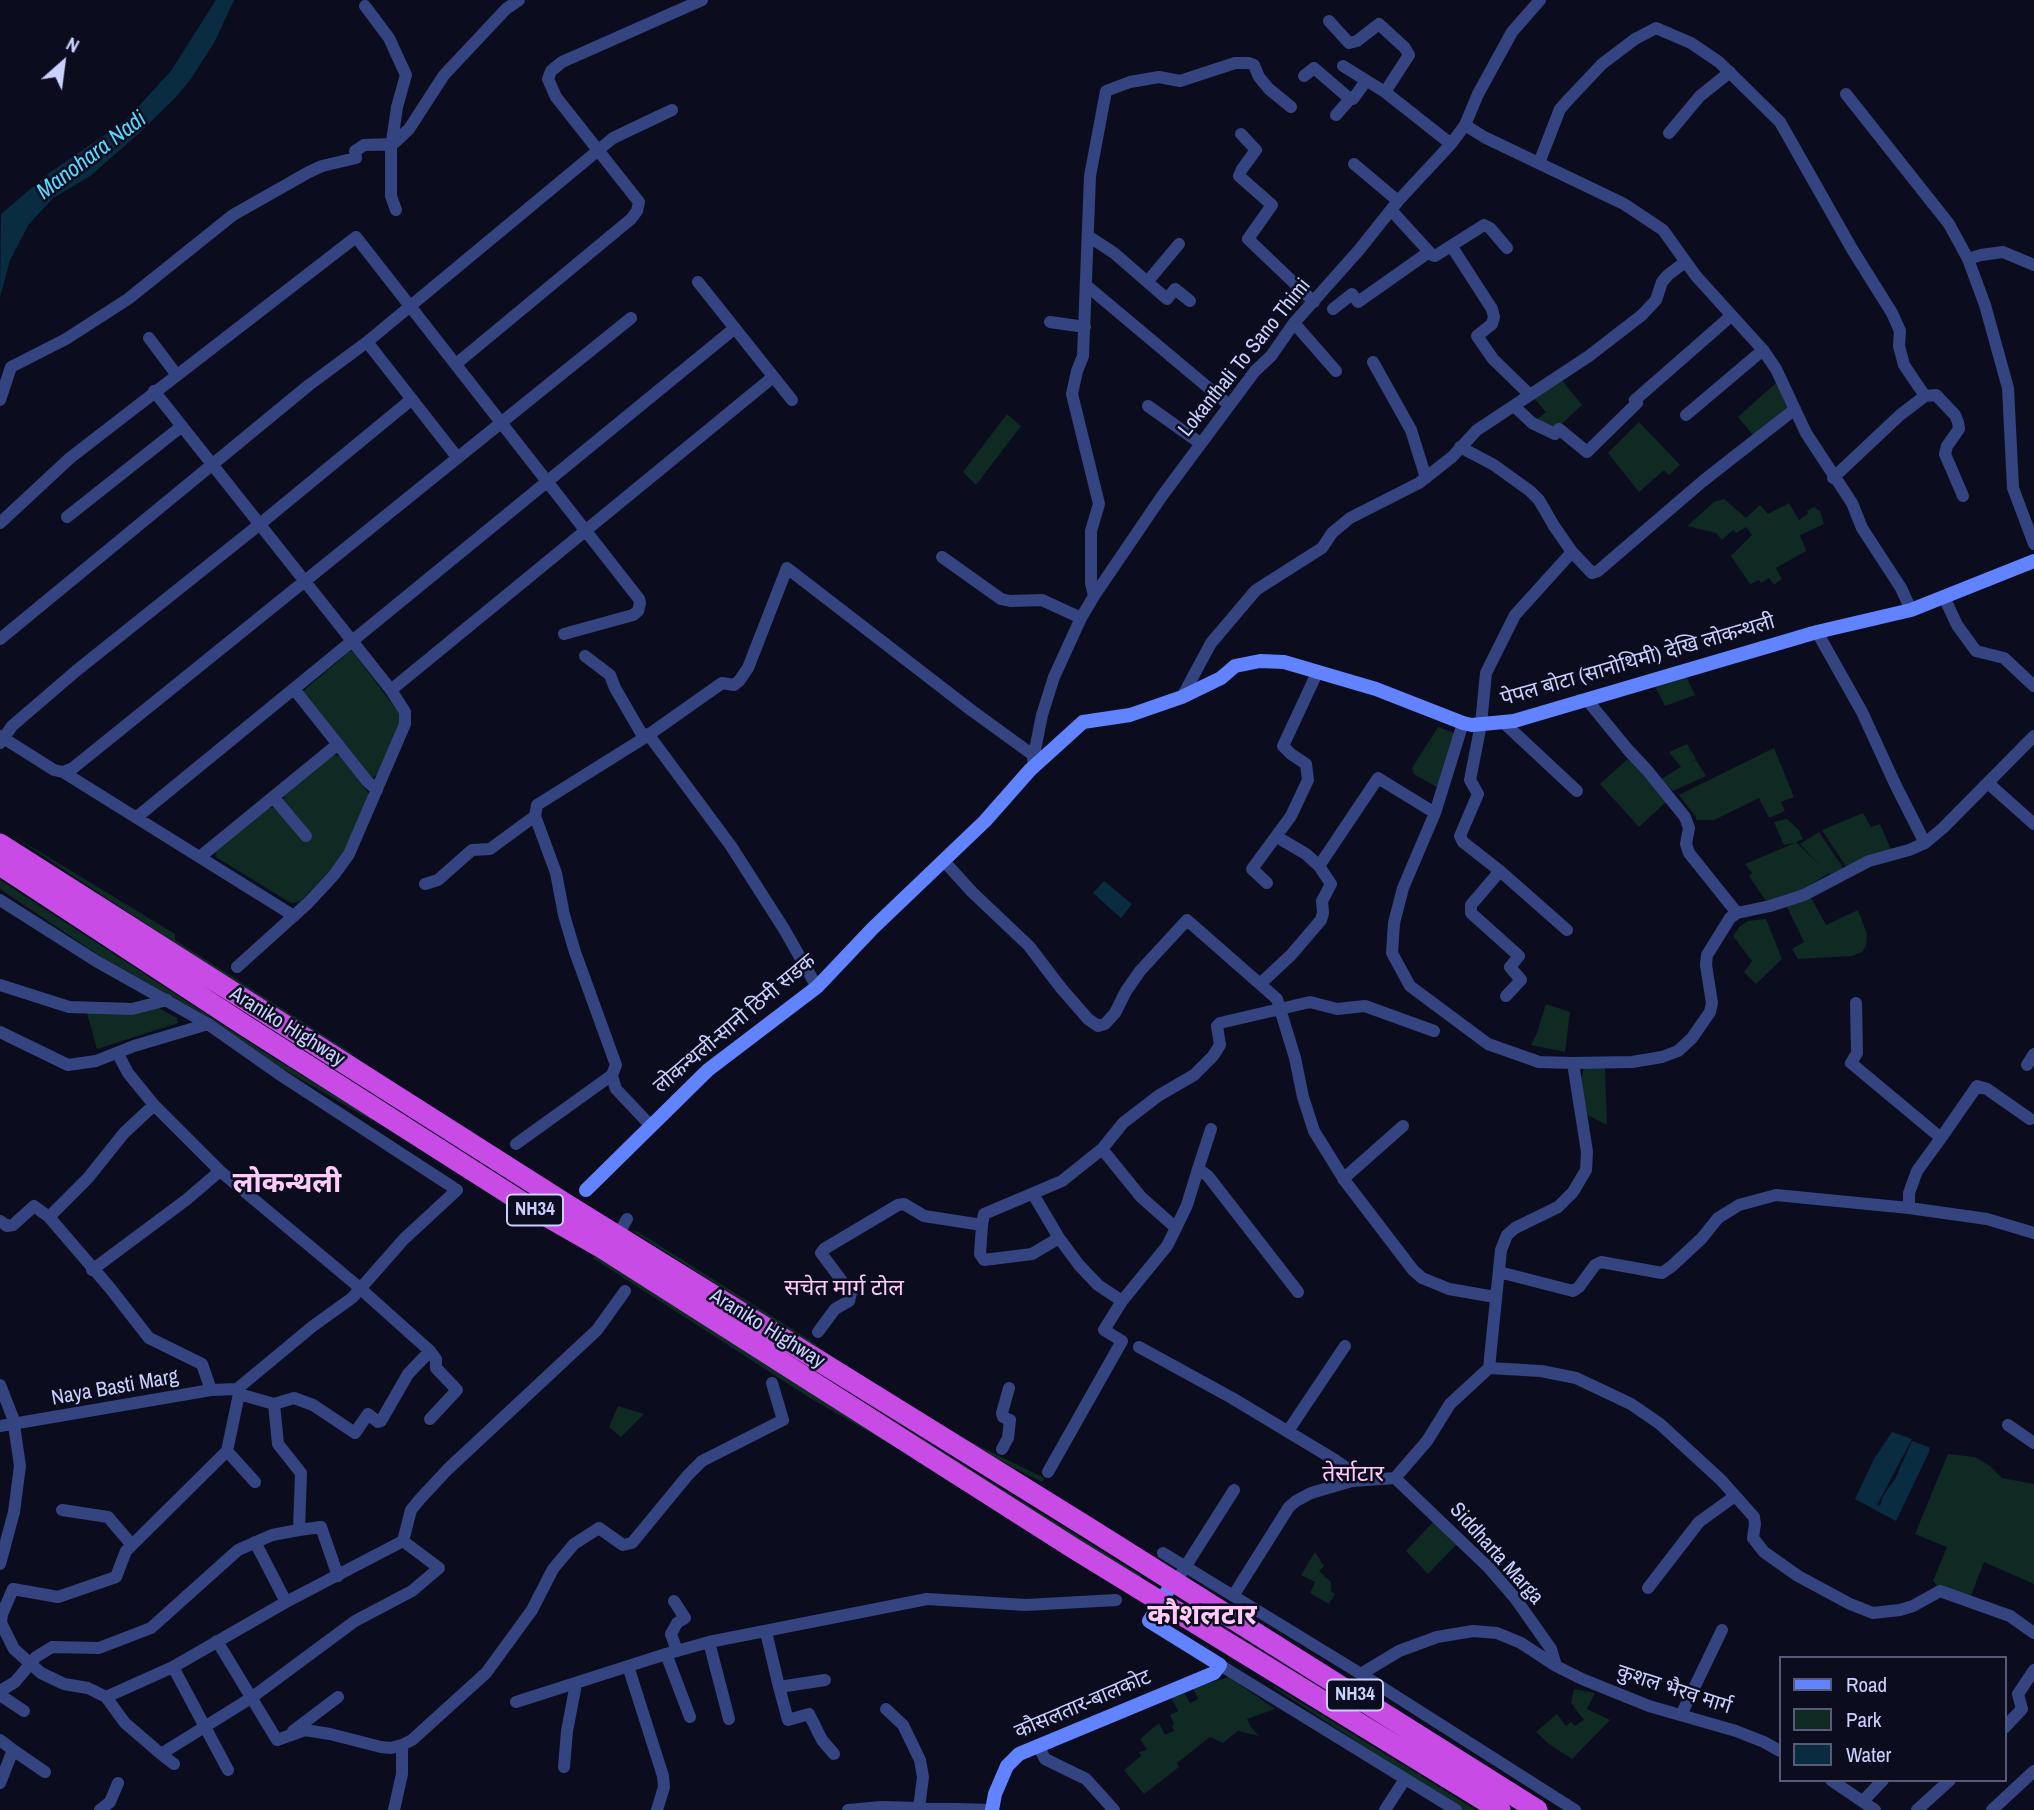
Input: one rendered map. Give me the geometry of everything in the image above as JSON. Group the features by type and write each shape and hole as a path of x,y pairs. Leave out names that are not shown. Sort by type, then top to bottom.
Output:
{"highway":[{"name":"Araniko Highway","path":"0,844 615,1234 1180,1575 1536,1810"},
{"name":"Araniko Highway","path":"0,865 525,1204 615,1234 1073,1548 1500,1810"}],"main road":[{"name":"पेपल बोटा (सानोथिमी) देखि लोकन्थली","path":"1030,770 1083,722 1130,715 1182,697 1221,678 1235,666 1260,661 1284,662 1401,698 1463,723 1503,722 1817,632 1912,610 2034,561"},
{"name":"लोकन्थली-सानो ठिमी सडक","path":"586,1190 708,1070 817,987 873,928 985,821 1030,770"},
{"path":"1180,1575 1149,1620 1220,1665"},
{"name":"कौसलतार-बालकोट","path":"992,1810 995,1794 1007,1766 1019,1754 1214,1673 1220,1665"}],"street":[{"path":"0,400 11,367 66,340 128,299 233,215 309,172 356,158 355,151 364,145 393,144 408,129 444,75 506,9 519,0"},
{"path":"456,365 631,219 637,211 639,202 556,97 548,79 551,71 562,62 702,0"},
{"name":"Lokanthali To Sano Thimi","path":"1030,770 1042,715 1054,677 1094,596 1200,443 1255,371 1271,356 1294,323 1394,205 1451,144 1465,125 1478,94 1512,32 1540,0"},
{"path":"365,6 389,38 406,75 397,107 390,182 396,210"},
{"path":"1329,21 1349,43 1353,43 1379,24 1405,48 1409,55 1385,92"},
{"path":"1539,163 1560,109 1602,64 1650,30 1656,29 1692,43 1730,72 1780,122 1852,249 1892,313 1900,331 1899,346 1904,365 1925,396"},
{"path":"1094,596 1091,583 1091,531 1099,504 1072,394 1083,356 1090,176 1106,91 1130,82 1159,77 1180,81 1234,63 1249,63 1254,65 1259,77 1269,89 1291,107"},
{"path":"1343,66 1385,92 1451,144"},
{"path":"1304,76 1314,68 1350,99"},
{"path":"1669,133 1700,96 1730,72"},
{"path":"1336,115 1353,99 1366,81"},
{"path":"1846,94 1949,224 1968,259 1988,314 2008,388 2013,488 2034,544"},
{"path":"0,639 309,385 367,342 612,138 672,110"},
{"path":"1465,125 1484,137 1606,195 1663,230 1685,262 1763,350 1780,376 1833,478 1852,503 1862,528 1912,610"},
{"path":"1241,134 1256,150 1239,176 1272,205 1248,239 1314,302"},
{"path":"1354,164 1394,205 1429,252 1435,256 1484,225 1490,228 1507,248"},
{"path":"1087,236 1114,253 1167,299 1175,289 1191,301"},
{"path":"0,523 70,458 356,237 640,603 638,611 633,615 564,635"},
{"path":"1148,281 1179,244"},
{"path":"1452,247 1492,309 1492,324 1477,336 1507,375 1530,396"},
{"path":"1333,309 1352,295 1358,302 1429,252"},
{"path":"1968,259 2003,252 2034,265"},
{"path":"1182,697 1211,643 1256,590 1322,548 1332,533 1350,518 1426,478 1452,457 1477,430 1589,356 1642,315 1656,300 1662,282 1685,262"},
{"path":"698,282 792,400"},
{"path":"1087,286 1229,405"},
{"path":"1514,406 1532,423 1555,434 1559,429 1587,452 1637,403 1635,400 1731,316"},
{"path":"63,772 73,768 631,318"},
{"path":"1050,321 1085,327"},
{"path":"1294,323 1336,371"},
{"path":"137,817 735,328"},
{"path":"149,338 176,374"},
{"path":"367,342 457,457"},
{"path":"1686,415 1763,350"},
{"path":"1373,362 1411,430 1426,478"},
{"path":"391,690 773,377"},
{"path":"154,391 391,690 405,712 406,719 344,862 334,876 294,916 237,967"},
{"path":"1833,478 1900,415 1925,396 1936,395 1958,422 1959,429 1947,446 1945,454 1963,496"},
{"path":"294,916 63,772 54,770 1,739 12,726 76,671 412,399"},
{"path":"1148,406 1200,443"},
{"path":"1460,447 1494,465 1530,491 1539,500 1572,552 1592,573 1598,571 1703,481 1795,409"},
{"path":"67,517 182,426"},
{"path":"1567,930 1463,842 1460,836 1478,794 1471,782 1486,673 1515,615 1572,552"},
{"path":"943,557 1001,599 1042,600 1081,618"},
{"path":"516,1144 612,1075 616,1065 575,952 556,873 535,816 537,805 646,736 722,682 734,685 739,681 748,668 787,568 971,710 1033,754"},
{"path":"1944,597 1957,625 1976,651 2004,658 2034,686"},
{"path":"1817,632 1863,712 1925,843"},
{"path":"585,656 610,675 615,688 646,736 732,846 817,987"},
{"path":"1267,883 1252,869 1292,816 1308,780 1306,764 1283,746 1317,673"},
{"path":"294,689 377,790"},
{"path":"1587,700 1685,817 1689,828 1686,844 1689,853 1737,913"},
{"path":"1503,722 1577,791"},
{"path":"1463,723 1435,813 1403,888 1394,923 1392,953 1410,986 1488,1044 1539,1062 1573,1063 1632,1062 1662,1057 1686,1045 1710,1012 1712,1003 1707,955 1730,918 1737,913 1770,906 1804,894 1869,861 1925,843 2034,736"},
{"path":"201,856 338,744"},
{"path":"1320,866 1378,778 1435,813"},
{"path":"1471,782 1487,793"},
{"path":"1988,783 2034,824"},
{"path":"273,797 306,836"},
{"path":"425,884 438,880 471,850 490,849 535,816"},
{"path":"1260,984 1291,955 1321,920 1322,901 1331,884 1320,866 1306,854 1276,838"},
{"path":"943,860 1028,946 1088,1019 1098,1026 1105,1024 1115,1013 1140,971 1186,920 1273,993 1281,1009 1314,1131 1343,1179 1413,1270 1422,1278 1449,1289 1495,1297"},
{"path":"1500,871 1471,905 1471,913 1519,956 1510,967 1521,980 1506,996"},
{"path":"0,900 96,961 208,1024 282,1076 457,1190 404,1239 352,1298 313,1326 238,1392 227,1451 126,1551 116,1577 58,1597 0,1585"},
{"path":"0,985 69,1007 132,1009 167,1000"},
{"path":"1059,1238 1032,1254 984,1259 979,1254 984,1214 1062,1181 1102,1149 1123,1123 1158,1096 1194,1075 1220,1045 1217,1026 1220,1023 1310,1002 1337,1009 1365,1006 1434,1031"},
{"path":"1857,1003 1857,1053 1850,1063 1941,1138"},
{"path":"0,1032 68,1065 96,1061 134,1046 208,1024"},
{"path":"118,1054 128,1073 154,1105 220,1171 430,1351 436,1359 436,1368 457,1390 430,1419"},
{"path":"1233,1596 1289,1507 1303,1496 1352,1480 1395,1478 1427,1441 1450,1404 1489,1368 1501,1250 1507,1235 1515,1228 1558,1207 1573,1192 1586,1170 1587,1152 1573,1063"},
{"path":"612,1075 616,1089 650,1125"},
{"path":"1909,1208 1909,1193 1917,1171 1977,1086 1993,1093 2030,1119"},
{"path":"49,1217 88,1178 124,1133 154,1105"},
{"path":"1343,1179 1403,1126"},
{"path":"1048,1472 1122,1341 1104,1330 1122,1301 1167,1246 1187,1205 1210,1129"},
{"path":"1102,1149 1141,1197 1176,1228"},
{"path":"1198,1169 1208,1176 1298,1292"},
{"path":"92,1270 186,1200 220,1171"},
{"path":"1033,1194 1059,1238 1098,1286 1122,1301"},
{"path":"1499,1272 1573,1291 1595,1265 1601,1262 1662,1273 1702,1238 1718,1218 1739,1205 1776,1195 1909,1208 1987,1219 2034,1233"},
{"path":"818,1332 835,1309 849,1301 851,1293 821,1253 824,1249 904,1204 924,1216 982,1225"},
{"path":"0,1221 7,1226 13,1225 34,1206 49,1217 149,1338 202,1364 211,1391"},
{"path":"107,1697 173,1667 286,1602 403,1541 411,1510 419,1499 597,1330 625,1291"},
{"path":"1288,1431 1345,1346"},
{"path":"1139,1347 1288,1431 1348,1469 1352,1480"},
{"path":"238,1392 274,1404 294,1398 313,1405 355,1433 368,1414 378,1422 382,1421 408,1374 430,1351"},
{"path":"1489,1368 1541,1371 1576,1378 1610,1393 1660,1424 1721,1480 1754,1517 1753,1538 1764,1552 1798,1576 1863,1611 1873,1613 1900,1610 1940,1591 2010,1616 2034,1633"},
{"path":"216,1641 277,1740 305,1730 381,1747 402,1745 412,1740 486,1673 532,1610 553,1569 575,1544 599,1528 623,1545 632,1543 702,1461 783,1420 772,1383"},
{"path":"0,1385 14,1425 20,1466 14,1512 0,1564"},
{"path":"1002,1449 1010,1420 1003,1417 1002,1413 1009,1388"},
{"name":"Naya Basti Marg","path":"0,1426 211,1391 238,1392"},
{"path":"274,1404 278,1444 301,1473 299,1530"},
{"path":"2008,1425 2034,1443"},
{"path":"227,1451 255,1482"},
{"name":"Siddharta Marga","path":"1395,1478 1489,1568 1515,1598 1551,1649 1556,1666"},
{"path":"1180,1575 1234,1490"},
{"path":"1648,1588 1699,1522 1735,1496"},
{"path":"62,1510 107,1517 132,1545"},
{"path":"24,1710 0,1693 15,1682 42,1652 52,1647 99,1648 151,1628 237,1550 255,1542 272,1535 321,1527 338,1576"},
{"path":"161,1754 251,1698 355,1621 412,1591 439,1568 403,1541"},
{"path":"255,1542 286,1602"},
{"path":"1163,1553 1180,1575 1233,1596 1575,1810"},
{"path":"13,1589 1,1623 3,1635 13,1649 50,1678 64,1684 88,1688 107,1697 125,1723 174,1764"},
{"path":"516,1702 671,1652 927,1598 1026,1605 1116,1600"},
{"path":"674,1601 685,1618 677,1623 671,1634 671,1652 690,1717"},
{"path":"1681,1715 1722,1630"},
{"name":"कुशल‌ भैरव मार्ग","path":"1361,1674 1399,1651 1437,1637 1472,1631 1497,1633 1581,1679 1639,1702 1736,1731 1778,1750"},
{"path":"766,1632 788,1720 809,1714 822,1740 834,1754"},
{"path":"709,1643 729,1719"},
{"path":"628,1665 663,1776 664,1787 657,1810"},
{"path":"1220,1665 1456,1810"},
{"path":"173,1667 228,1770"},
{"path":"2006,1726 2022,1709 2018,1694 2034,1670"},
{"path":"779,1688 825,1680"},
{"path":"564,1767 567,1731 576,1684"},
{"path":"281,1739 338,1697"},
{"path":"887,1709 903,1725 920,1760 923,1777 919,1808"},
{"path":"0,1740 45,1772"},
{"path":"394,1810 402,1774 402,1745"},
{"path":"1038,1745 1045,1759 1086,1779 1114,1810"},
{"path":"0,1783 13,1750"},
{"path":"1992,1810 2034,1771"},
{"path":"1385,1810 1405,1779"},
{"path":"1834,1782 1875,1810"},
{"path":"1864,1800 1881,1782"},
{"path":"1917,1810 1948,1782"},
{"path":"100,1810 110,1802 118,1783"},
{"path":"848,1810 882,1807 992,1810"}],"green space":[{"path":"1560,378 1582,405 1554,431 1534,422 1546,412 1533,397"},
{"path":"1778,381 1788,407 1753,435 1738,417"},
{"path":"1007,414 1021,426 976,485 963,472"},
{"path":"1639,422 1680,465 1669,475 1664,470 1639,492 1608,453"},
{"path":"1724,499 1746,518 1760,505 1768,514 1789,503 1799,520 1814,507 1820,511 1824,524 1800,535 1806,551 1776,568 1782,579 1774,585 1769,578 1761,583 1759,580 1750,584 1731,556 1752,535 1746,527 1736,533 1733,530 1722,540 1716,533 1687,526 1714,502"},
{"path":"350,651 402,717 378,774 373,777 303,691"},
{"path":"1685,674 1695,695 1665,706 1654,684"},
{"path":"1438,727 1457,734 1438,788 1414,774 1412,768"},
{"path":"1687,744 1696,759 1689,763 1696,760 1706,776 1673,791 1661,779 1681,767 1669,752"},
{"path":"1774,748 1794,797 1781,802 1785,811 1769,818 1759,798 1714,820 1696,820 1679,795"},
{"path":"333,755 340,756 370,795 350,843 332,868 301,901 292,903 286,900 216,857 215,850 269,807 275,808 284,796"},
{"path":"1631,756 1668,800 1639,827 1600,784"},
{"path":"1863,813 1871,827 1880,824 1892,852 1847,868 1822,830"},
{"path":"1787,819 1799,830 1803,839 1796,842 1822,868 1800,844 1819,832 1843,868 1831,875 1829,873 1804,889 1766,901 1749,876 1752,873 1745,864 1795,843 1784,845 1774,822"},
{"path":"7,832 175,934 175,940 353,1054 352,1057 212,968"},
{"path":"0,880 274,1058 372,1118 374,1122 278,1066 210,1018 103,958 0,889"},
{"path":"1810,896 1826,925 1858,910 1867,934 1866,946 1862,952 1852,956 1798,959 1792,949 1804,942 1787,907"},
{"path":"1766,919 1782,959 1756,984 1744,972 1752,961 1733,936 1740,926 1748,921"},
{"path":"1546,1004 1570,1012 1565,1052 1531,1045"},
{"path":"157,1007 177,1018 178,1023 97,1049 87,1013"},
{"path":"1584,1068 1605,1069 1607,1125 1585,1114 1581,1081"},
{"path":"631,1230 959,1436 1044,1478 1042,1482 959,1439"},
{"path":"595,1256 906,1451 949,1479 952,1484 904,1452 810,1398 593,1258"},
{"path":"821,1376 1142,1576 1141,1578 1129,1573"},
{"path":"618,1406 644,1414 621,1437 609,1427"},
{"path":"1948,1454 1975,1457 1990,1466 2002,1478 2034,1484 2034,1584 1984,1562 1970,1598 1936,1585 1933,1581 1947,1547 1915,1534"},
{"path":"1434,1521 1458,1543 1428,1574 1406,1551"},
{"path":"1315,1552 1324,1566 1319,1571 1331,1582 1331,1591 1335,1594 1329,1604 1310,1593 1315,1582 1301,1575"},
{"path":"1229,1677 1275,1709 1247,1719 1259,1736 1238,1731 1223,1743 1210,1737 1177,1763 1179,1767 1144,1794 1124,1770 1141,1756 1139,1752 1147,1750 1140,1739 1159,1723 1165,1735 1174,1731 1170,1715 1178,1711 1171,1697 1184,1692 1190,1703 1198,1699 1193,1688"},
{"path":"1274,1686 1476,1810 1462,1810"},
{"path":"1574,1689 1595,1693 1587,1709 1610,1720 1572,1759 1536,1732 1557,1714 1566,1726 1571,1722 1575,1726 1584,1720 1571,1703"}],"water":[{"name":"Manohara Nadi","path":"216,0 234,0 215,41 192,77 177,96 137,135 90,176 53,198 29,224 10,260 0,297 1,214 48,174 125,121 171,71"},
{"path":"1104,881 1132,904 1121,918 1093,893"},
{"path":"1892,1432 1912,1439 1877,1505 1880,1506 1883,1496 1895,1479 1912,1441 1929,1447 1930,1450 1896,1521 1855,1499 1874,1459"}],"district":[{"name":"लोकन्थली","path":"287,1184"},
{"name":"सचेत मार्ग टोल","path":"844,1289"},
{"name":"तेर्साटार","path":"1353,1475"},
{"name":"कौशलटार","path":"1202,1616"}]}
